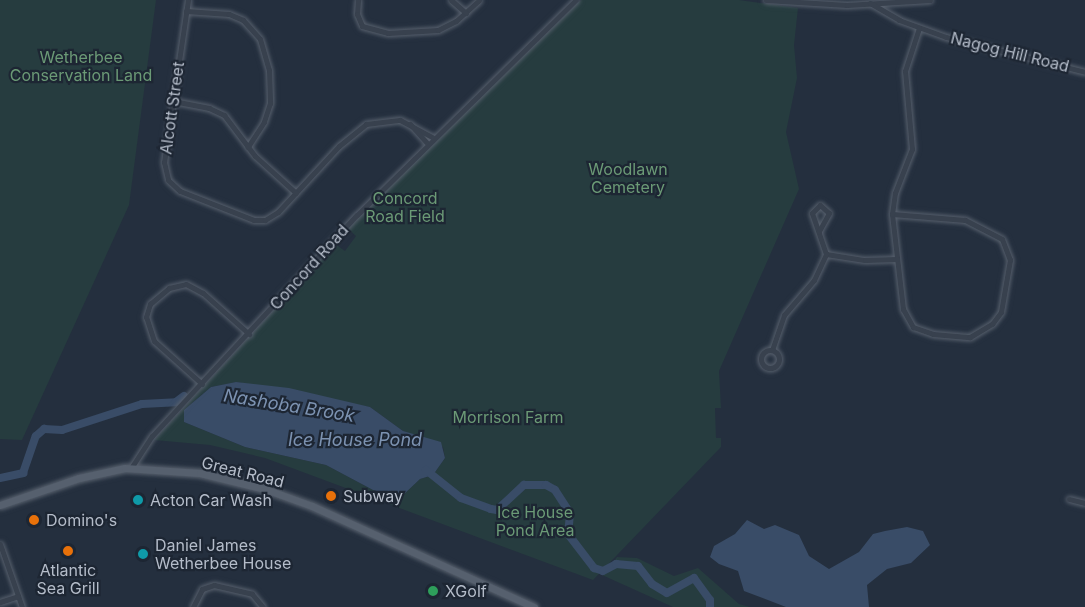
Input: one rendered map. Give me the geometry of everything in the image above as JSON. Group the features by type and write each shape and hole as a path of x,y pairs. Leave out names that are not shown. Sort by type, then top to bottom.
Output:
{"main road":[{"name":"Great Road","path":"0,504 79,478 131,468 201,473 284,495 534,607"}],"street":[{"name":"Alcott Street","path":"188,0 164,169 176,189 259,220 275,215 361,127 382,119 406,121"},
{"path":"358,0 358,20 367,30 376,32 429,32 466,13 479,0"},
{"path":"452,0 466,13"},
{"path":"766,0 870,3 930,0"},
{"name":"Concord Road","path":"131,468 147,442 249,334 357,214 573,2"},
{"name":"Nagog Hill Road","path":"870,3 919,28 998,52 1085,72"},
{"path":"186,11 229,14 243,20 260,39 269,70 270,103 264,122 248,147"},
{"path":"892,214 965,220 1002,239 1010,260 1001,312 983,331 970,337 921,331 905,317 892,214 895,193 912,149 906,65 919,28"},
{"path":"173,102 218,111 248,147 296,193"},
{"path":"406,121 434,138"},
{"path":"406,121 428,144"},
{"path":"772,350 784,315 814,280 826,254 812,210 822,205 829,214 819,231"},
{"path":"826,254 865,260 897,259"},
{"path":"202,384 154,341 146,317 150,304 169,288 186,284 203,293 249,334"},
{"path":"1069,499 1085,503"},
{"path":"0,544 22,607"},
{"path":"193,607 206,586 252,594 263,607"},
{"path":"0,602 18,596"}],"green space":[{"name":"Wetherbee Conservation Land","path":"0,0 156,0 129,205 22,440 0,439"},
{"path":"581,0 739,0 798,8 794,45 797,78 786,132 799,189 719,371 721,408 715,408 716,438 721,438 721,447 593,580 265,458 210,445 154,440 335,244 345,251 356,236 348,229","holes":["237,382 370,407 403,431 443,447 445,458 433,475 420,479 401,497 373,490 326,465 245,447 184,422 184,410 211,387"]},
{"path":"617,557 637,558 674,576 698,568 739,604 750,607 673,607 602,575"}],"water":[{"name":"Ice House Pond","path":"236,382 289,388 370,407 403,431 441,442 445,458 433,475 420,479 401,497 373,490 326,465 245,447 184,422 184,410 211,387"},
{"path":"747,520 764,529 775,525 799,535 809,556 829,569 859,552 873,534 885,531 907,527 923,531 930,545 911,563 887,569 867,585 869,607 786,607 744,591 738,571 719,564 710,557 714,546 735,534"}],"waterway":[{"name":"Nashoba Brook","path":"0,478 23,473 36,436 44,429 62,430 142,404 176,402 184,396"},
{"name":"Nashoba Brook","path":"426,470 461,498 497,510 524,485 546,485 555,490 570,513 568,534 594,568 603,571 616,564 638,566 652,584 667,593 694,578 710,600 710,607"}],"place":[{"name":"Subway","path":"331,496"},
{"name":"Acton Car Wash","path":"138,500"},
{"name":"Domino's","path":"34,520"},
{"name":"Atlantic Sea Grill","path":"68,551"},
{"name":"Daniel James Wetherbee House","path":"143,554"},
{"name":"XGolf","path":"433,591"}],"park label":[{"name":"Woodlawn Cemetery","path":"628,178"},
{"name":"Concord Road Field","path":"405,207"},
{"name":"Morrison Farm","path":"508,417"},
{"name":"Ice House Pond Area","path":"535,521"}]}
